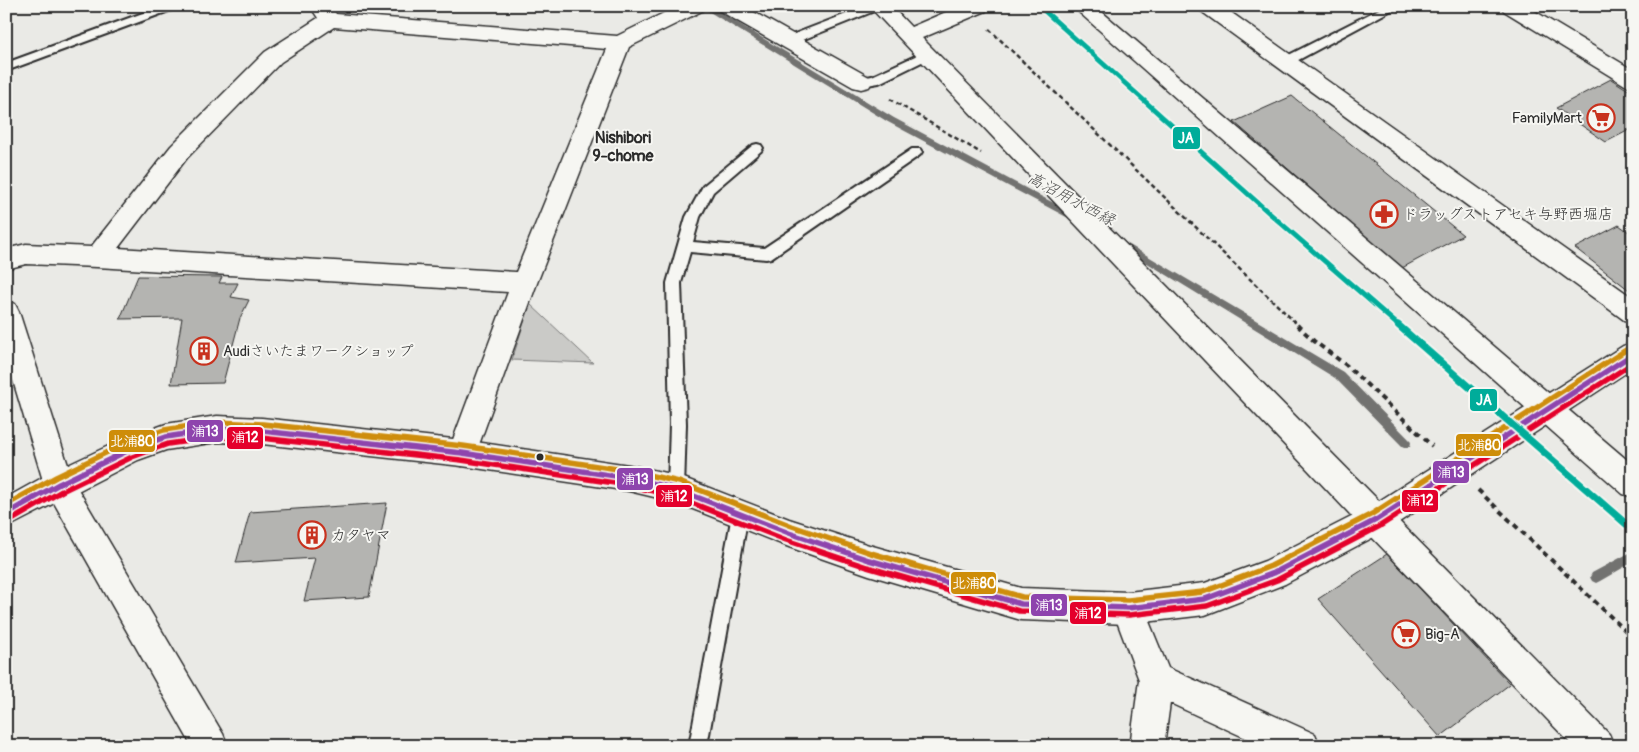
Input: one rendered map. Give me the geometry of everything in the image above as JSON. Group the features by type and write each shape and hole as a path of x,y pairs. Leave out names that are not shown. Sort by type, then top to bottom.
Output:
{"street":[{"path":"727,6 861,82"},
{"path":"879,6 1597,746"},
{"path":"1082,6 1633,484"},
{"path":"1511,6 1633,80"},
{"path":"97,257 179,152 273,56 325,13 620,43 693,8"},
{"path":"908,36 974,8"},
{"path":"1218,8 1285,62 1633,312"},
{"path":"462,453 524,283 620,43"},
{"path":"6,259 26,254 97,257 524,283"},
{"path":"6,312 59,484 211,746"},
{"path":"6,514 59,484 129,450 166,437 217,429 262,431 462,453 629,478 676,489 740,515 869,560 1021,604 1128,608 1205,599 1274,573 1376,520 1633,354"},
{"path":"1128,608 1156,680 1147,746"},
{"path":"1156,680 1303,746"}],"lane":[{"path":"6,67 173,6"},
{"path":"788,41 879,6"},
{"path":"1285,62 1394,6"},
{"path":"861,82 875,80 926,55"},
{"path":"676,489 678,424 674,283 693,218 708,189 757,148"},
{"path":"685,246 766,254 916,152"},
{"path":"698,746 740,515"}],"path":[{"path":"974,8 1314,341 1346,365 1633,638"},
{"path":"861,82 987,156"}],"shaded area":[{"path":"530,304 593,363 512,360"}],"building":[{"name":"FamilyMart","path":"1611,79 1633,93 1633,128 1606,142 1556,108"},
{"path":"1292,96 1463,235 1402,268 1234,122"},
{"path":"1619,225 1633,235 1633,293 1575,248"},
{"name":"Audiさいたまワークショップ","path":"138,276 222,277 219,283 238,283 231,297 249,300 240,318 223,383 171,384 182,318 120,319"},
{"name":"カタヤマ","path":"387,503 369,597 304,601 315,558 236,563 250,512"},
{"path":"1387,554 1510,684 1440,737 1318,599"}],"waterway":[{"name":"高沼用水西縁","path":"704,6 891,120 1077,219"},
{"name":"高沼用水西縁","path":"1116,240 1339,375 1406,443"},
{"name":"高沼用水西縁","path":"1596,577 1633,556"}],"transit line":[{"name":"JA","path":"1039,6 1267,211 1633,530"},
{"name":"北浦80","path":"6,505 56,477 126,443 164,430 217,422 263,424 463,446 631,471 679,482 792,526 871,553 1022,597 1128,600 1203,592 1271,566 1372,514 1629,348"},
{"name":"浦13","path":"6,514 59,484 129,450 166,437 217,429 262,431 462,453 629,478 676,489 789,533 869,560 1021,604 1128,608 1205,599 1274,573 1376,520 1633,354"},
{"name":"浦12","path":"10,521 62,491 132,457 168,444 217,437 261,438 461,460 628,485 674,496 786,540 867,567 1019,611 1129,615 1207,606 1277,580 1380,526 1633,363"}],"place":[{"name":"FamilyMart","path":"1601,118"},
{"name":"ドラッグストアセキ与野西堀店","path":"1384,214"},
{"name":"Audiさいたまワークショップ","path":"204,351"},
{"name":"カタヤマ","path":"312,535"},
{"name":"Big-A","path":"1406,634"}],"district":[{"name":"Nishibori 9-chome","path":"623,147"}]}
